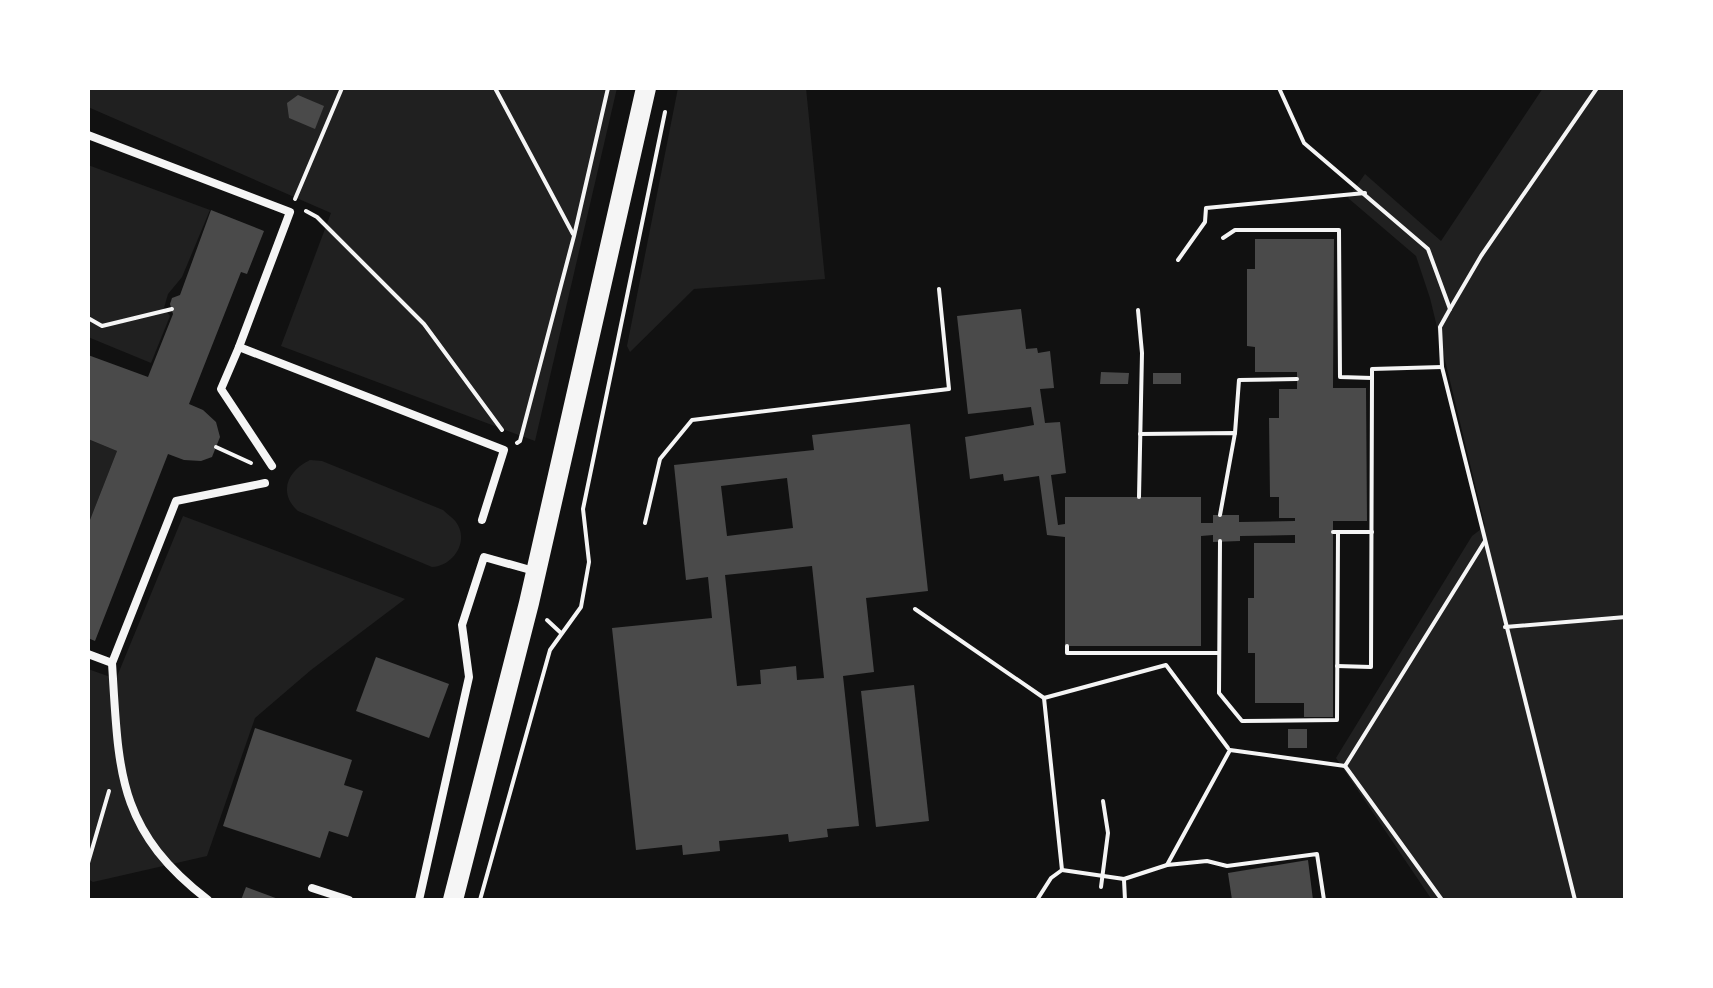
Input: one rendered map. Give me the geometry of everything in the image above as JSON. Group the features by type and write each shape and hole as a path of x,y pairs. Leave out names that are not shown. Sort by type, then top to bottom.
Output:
{"main road":[{"path":"453,900 536,572 646,88"}],"lane":[{"path":"88,135 290,212 221,389 272,466"},
{"path":"239,347 508,448 482,520"},
{"path":"208,900 173,873 138,824 118,762 112,663 176,501 265,483"},
{"path":"419,900 469,677 462,626 484,557 536,572"},
{"path":"88,654 112,663"},
{"path":"312,888 349,900"}],"path":[{"path":"342,88 293,204 317,217 403,301 508,448 520,441 608,88"},
{"path":"496,88 574,236"},
{"path":"1279,88 1304,143 1428,249 1450,308"},
{"path":"1574,900 1442,367 1440,327 1480,256 1596,88"},
{"path":"480,900 550,650 581,607 589,562 583,508 666,106"},
{"path":"88,192 88,257"},
{"path":"1178,260 1205,222 1206,208 1366,193"},
{"path":"1223,238 1235,230 1339,230 1340,377"},
{"path":"645,522 660,458 692,420 949,389 940,289"},
{"path":"88,318 102,326 172,309"},
{"path":"1138,310 1142,354 1139,497"},
{"path":"1337,666 1371,667 1372,369 1442,367"},
{"path":"1333,378 1372,378"},
{"path":"1220,515 1236,433 1239,380 1297,379"},
{"path":"1140,434 1236,433"},
{"path":"216,447 239,457"},
{"path":"1220,542 1219,692 1242,720 1337,720 1336,532 1372,532"},
{"path":"1345,766 1485,542"},
{"path":"915,608 1044,698 1062,870"},
{"path":"1506,628 1626,616"},
{"path":"1067,646 1067,653 1219,653"},
{"path":"1044,698 1166,666 1230,750 1345,766 1442,900"},
{"path":"1167,865 1230,750"},
{"path":"88,863 118,762"},
{"path":"1101,887 1108,833 1103,801"},
{"path":"1038,900 1051,878 1062,870 1124,879 1167,865 1207,860 1226,866 1317,854 1324,900"},
{"path":"1124,879 1125,900"}],"shaded area":[{"path":"88,88 617,88 535,441 281,346 331,213 88,107"},
{"path":"678,88 806,88 825,279 694,289 630,352 627,346"},
{"path":"1543,88 1625,88 1625,900 1432,900 1336,758 1472,536 1485,526 1430,298 1416,256 1348,198 1365,174 1441,241"},
{"path":"88,165 210,210 182,277 168,294 164,308 170,316 151,363 88,337"},
{"path":"88,439 117,451 88,525"},
{"path":"310,460 322,461 443,510 460,529 457,551 447,562 432,567 298,511 288,497 288,483 296,470"},
{"path":"183,516 405,599 255,718 207,856 93,882 88,879 88,669 116,679"}],"building":[{"path":"298,95 324,106 315,129 289,118 287,103"},
{"path":"211,210 264,231 247,274 241,272 189,404 216,422 220,437 212,457 201,461 168,454 95,641 88,638 88,525 117,451 88,439 88,355 148,377 173,314 172,298 180,295"},
{"path":"1255,239 1334,239 1333,388 1366,388 1367,521 1333,521 1333,717 1304,717 1304,703 1255,703 1255,653 1248,653 1254,543 1295,543 1295,535 1240,536 1240,541 1213,542 1213,535 1201,536 1201,646 1065,646 1065,537 1047,535 1039,476 1004,481 1003,474 970,479 965,437 1034,425 1031,407 968,414 957,316 1021,309 1026,349 1050,351 1054,388 1040,389 1045,423 1060,422 1066,473 1051,475 1058,525 1065,524 1065,497 1201,497 1201,523 1213,523 1213,515 1239,515 1239,522 1295,521 1279,518 1279,497 1270,497 1269,418 1279,418 1279,389 1297,389 1297,372 1255,372 1255,347 1247,346 1247,269 1255,269"},
{"path":"1101,372 1129,373 1128,384 1100,384"},
{"path":"1153,373 1181,373 1181,384 1153,384"},
{"path":"910,424 928,591 866,598 874,672 843,676 859,826 827,829 828,837 789,842 788,834 719,841 720,851 683,855 682,845 636,850 612,628 712,618 708,577 686,580 674,465 814,450 812,435","holes":["787,478 793,528 727,536 721,486","812,566 824,678 797,680 796,666 760,670 761,684 737,686 725,575"]},
{"path":"376,657 449,684 429,738 356,711"},
{"path":"914,685 929,821 876,827 861,691"},
{"path":"255,728 352,760 344,785 363,791 348,837 329,831 320,858 223,826"},
{"path":"1288,729 1307,729 1307,748 1288,748"},
{"path":"1308,860 1313,900 1232,900 1228,873"},
{"path":"246,887 281,900 241,900"}]}
